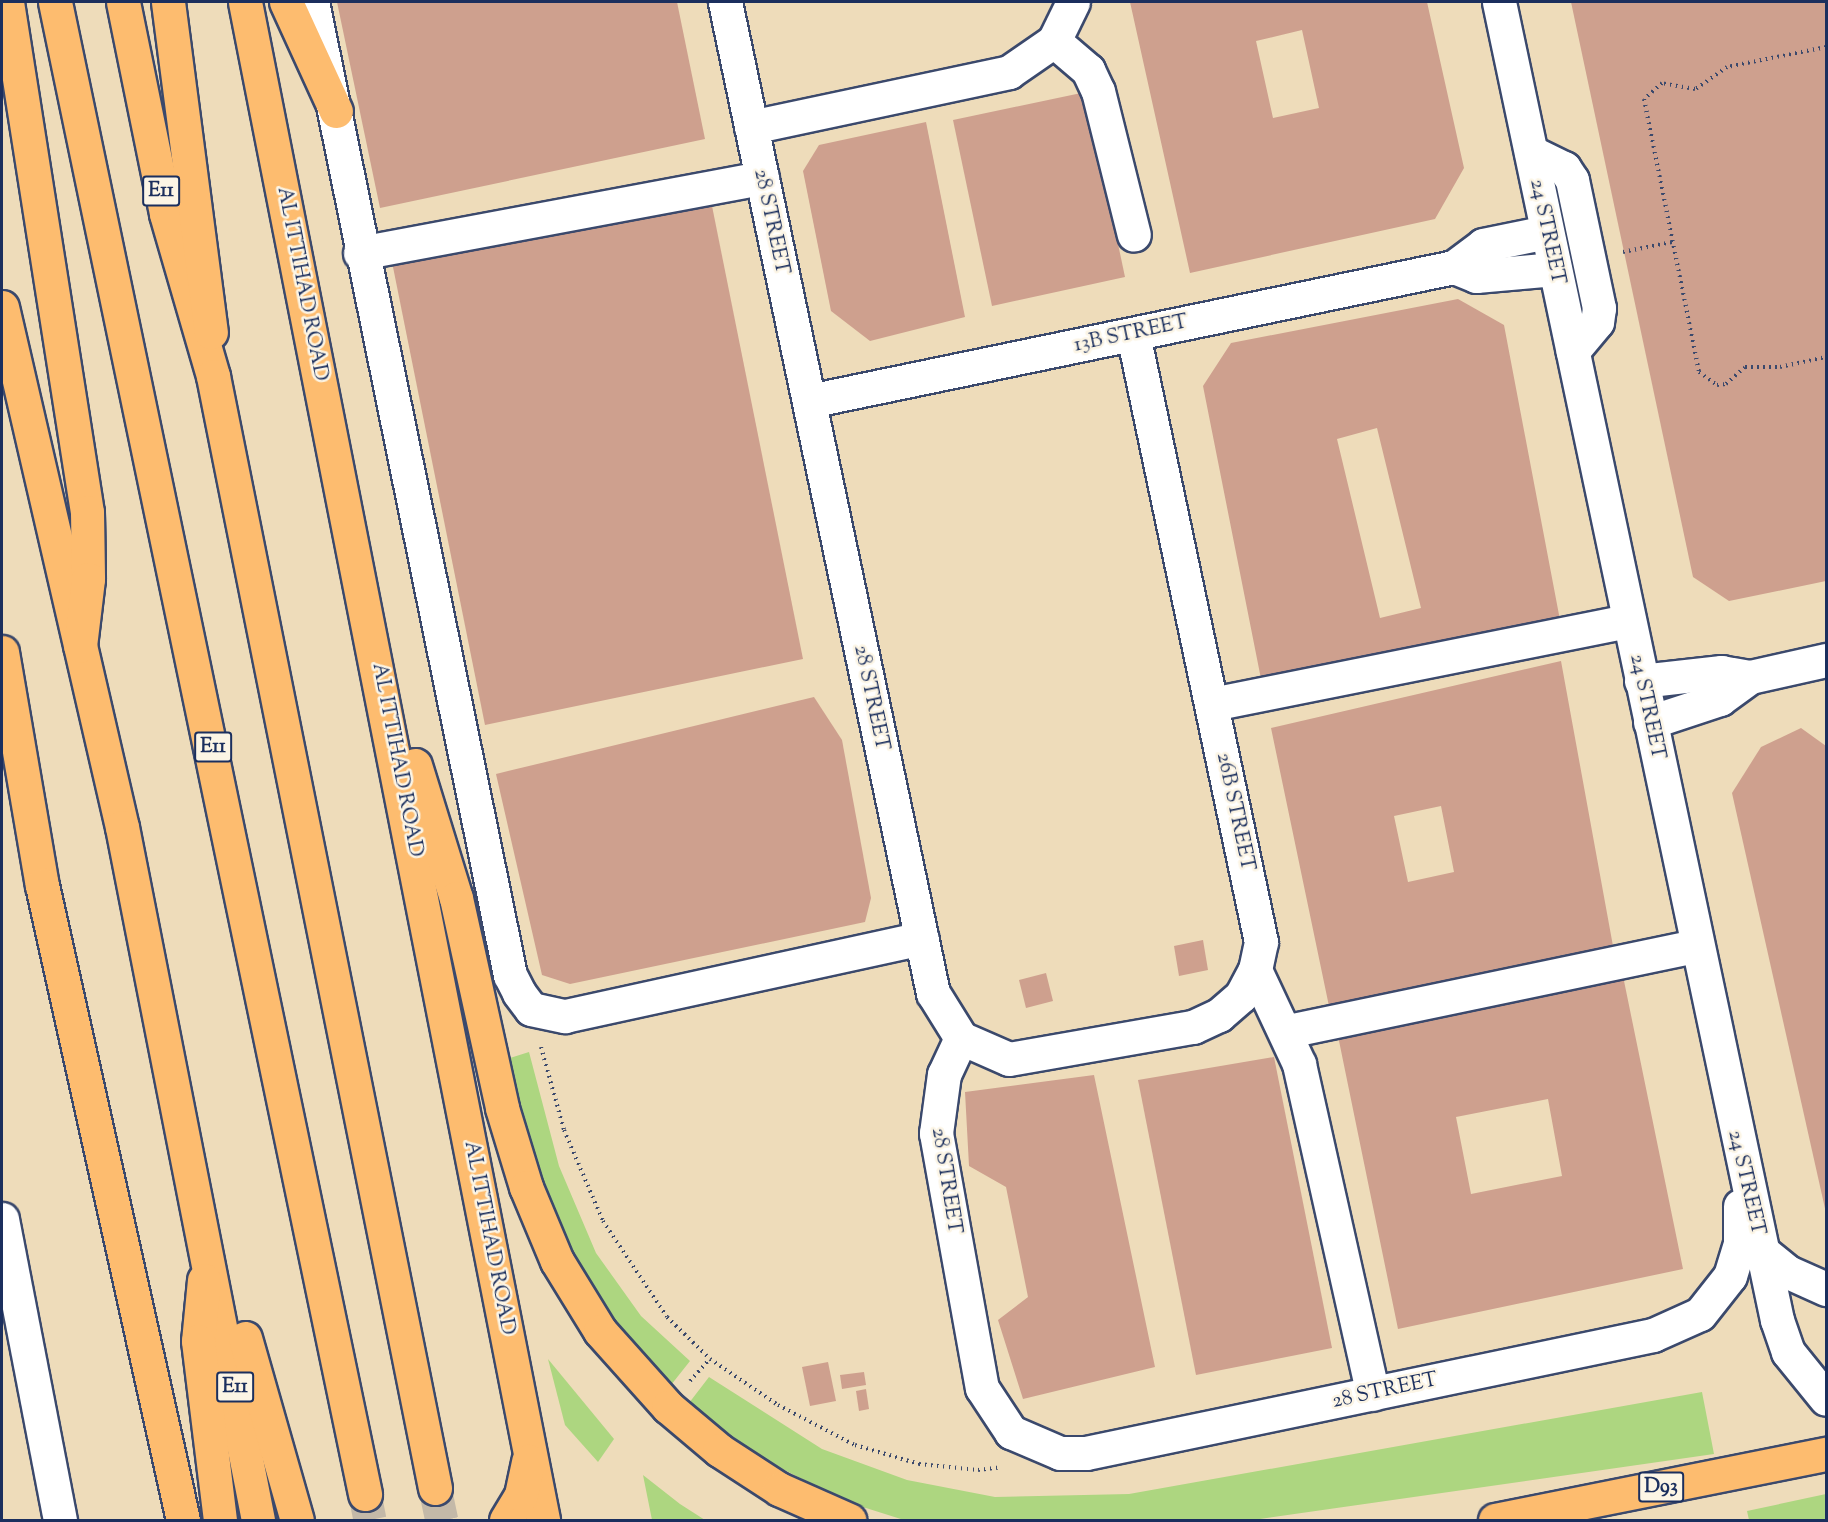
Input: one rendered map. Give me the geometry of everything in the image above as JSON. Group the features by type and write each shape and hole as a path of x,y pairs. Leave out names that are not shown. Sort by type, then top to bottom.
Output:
{"main road":[{"path":"7,2 87,512 88,579 80,646"},
{"name":"E11","path":"55,2 365,1494"},
{"name":"E11","path":"123,2 166,214 213,376 435,1488"},
{"path":"168,2 210,289 213,376"},
{"name":"AL ITTIHAD ROAD","path":"245,2 384,692 543,1521"},
{"path":"286,2 336,111"},
{"name":"E11","path":"2,307 80,646 208,1254 258,1521"},
{"path":"2,652 42,885 183,1521"},
{"path":"384,692 436,828 502,1108 526,1187 558,1261 600,1331 668,1407 719,1450 779,1489 849,1521"},
{"path":"208,1254 252,1358 296,1516"},
{"path":"208,1254 198,1341 220,1521"},
{"path":"506,1521 521,1495 530,1454"},
{"name":"D93","path":"1495,1521 1827,1454"}],"street":[{"path":"312,2 336,111 360,253 510,975 531,1009 565,1016 922,938"},
{"name":"28 STREET","path":"725,2 933,993 961,1038 944,1074 936,1133 982,1388 994,1412 1034,1446 1086,1453 1653,1335 1700,1314 1730,1276 1740,1244 1739,1156"},
{"path":"751,127 1009,72 1026,65 1054,41 1073,2"},
{"name":"24 STREET","path":"1499,2 1739,1156 1788,1352 1827,1399"},
{"path":"1054,41 1088,70 1098,91 1134,235"},
{"path":"1530,152 1564,168 1572,180 1599,308 1597,322 1573,351"},
{"path":"360,253 762,177"},
{"name":"13B STREET","path":"809,401 1454,267 1484,245 1547,232"},
{"name":"13B STREET","path":"1454,267 1476,276 1555,269"},
{"name":"26B STREET","path":"961,1038 992,1055 1035,1059 1193,1027 1220,1015 1241,996 1255,970 1261,942 1257,913 1132,334"},
{"path":"1212,704 1629,621"},
{"path":"1641,681 1721,672 1750,677 1827,660"},
{"path":"1650,722 1720,699 1750,677"},
{"path":"1288,1031 1696,946"},
{"path":"1255,970 1288,1031 1373,1394"},
{"path":"2,1219 60,1521"},
{"path":"1762,1251 1788,1272 1827,1289"}],"path":[{"path":"1827,47 1726,67 1695,89 1662,83 1651,88 1646,111 1696,364 1707,379 1725,384 1745,367 1780,367 1827,357"},
{"path":"1616,253 1672,242"},
{"path":"531,1009 564,1130 603,1221 667,1317 710,1359 778,1405 855,1445 919,1464 978,1470 1012,1465 1034,1446"}],"green space":[{"path":"529,1052 559,1166 596,1253 641,1316 690,1361 671,1385 611,1319 558,1224 529,1143 510,1058"},
{"path":"548,1359 614,1439 598,1462 565,1425"},
{"path":"709,1377 822,1449 907,1480 995,1497 1129,1494 1702,1392 1714,1454 1253,1520 904,1520 847,1502 761,1458 689,1403"},
{"path":"643,1475 680,1504 705,1520 652,1520"},
{"path":"1826,1494 1826,1520 1749,1520 1747,1511"}],"building":[{"path":"337,2 677,2 705,139 380,208"},
{"path":"1130,2 1427,2 1464,168 1435,219 1190,273","holes":["1302,30 1319,108 1273,118 1256,41"]},
{"path":"1571,2 1826,2 1826,581 1729,601 1693,577"},
{"path":"1086,92 1125,277 992,306 953,120"},
{"path":"926,122 965,317 870,341 831,311 803,171 819,145"},
{"path":"710,196 803,659 485,725 392,262"},
{"path":"1458,299 1504,325 1560,620 1262,684 1203,386 1231,343","holes":["1377,428 1421,608 1380,618 1337,439"]},
{"path":"1561,661 1613,946 1330,1011 1271,728","holes":["1441,806 1454,872 1408,882 1394,816"]},
{"path":"814,697 842,740 871,898 865,922 570,984 542,975 496,774"},
{"path":"1801,728 1826,746 1826,1213 1732,793 1761,747"},
{"path":"1203,940 1208,970 1179,976 1174,946"},
{"path":"1046,973 1053,1001 1026,1008 1019,980"},
{"path":"1623,976 1683,1269 1398,1329 1338,1036","holes":["1548,1099 1562,1176 1471,1194 1456,1117"]},
{"path":"1274,1057 1332,1348 1196,1375 1138,1080"},
{"path":"1094,1075 1155,1367 1023,1399 998,1320 1028,1297 1006,1187 969,1166 965,1092"},
{"path":"828,1362 836,1401 810,1406 802,1367"},
{"path":"864,1372 866,1385 842,1389 840,1375"},
{"path":"866,1389 869,1409 859,1411 856,1391"}],"tunnel":[{"path":"435,1488 442,1520"},
{"path":"365,1494 370,1520"}]}
